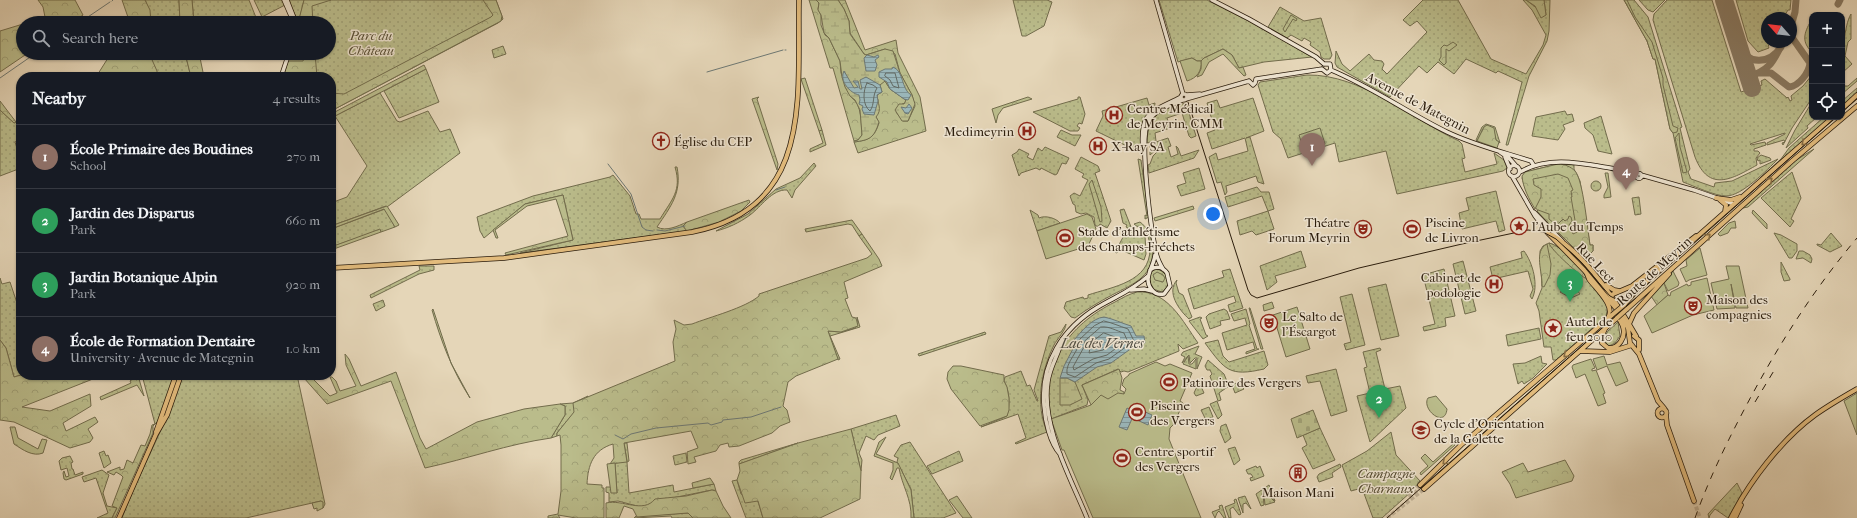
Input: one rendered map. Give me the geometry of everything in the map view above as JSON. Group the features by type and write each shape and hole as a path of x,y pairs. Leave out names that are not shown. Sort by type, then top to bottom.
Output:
{"main road":[{"path":"286,0 292,16"},
{"path":"336,268 516,256 692,232 716,226 733,219 750,207 770,187 782,169 792,144 797,104 799,0"},
{"path":"1156,0 1184,97"},
{"path":"1130,291 1144,289 1162,294 1170,287 1170,278 1163,269 1156,252 1144,154 1145,133 1151,118 1160,110 1184,97 1249,81 1252,77 1256,79 1322,69 1327,73 1331,70 1330,64 1324,64 1316,57 1212,0"},
{"path":"283,72 286,60"},
{"path":"1322,69 1324,64"},
{"name":"Avenue de Mategnin","path":"1331,70 1360,83 1449,133 1505,154 1531,161 1534,166"},
{"path":"1845,106 1857,96"},
{"name":"Route de Meyrin","path":"1424,488 1628,309 1792,161 1857,106"},
{"name":"Route de Meyrin","path":"1420,484 1457,449 1470,440 1624,305 1636,291 1830,120"},
{"path":"1505,154 1510,169 1509,173 1512,176 1516,176 1527,168 1534,166 1554,162 1568,162 1619,170 1639,175 1694,190 1742,207"},
{"name":"Avenue de Mategnin","path":"1505,154 1517,166"},
{"path":"1510,169 1512,166 1527,168"},
{"path":"1517,166 1519,173"},
{"name":"Rue Lect","path":"1519,173 1521,189"},
{"name":"Rue Lect","path":"1512,176 1532,210 1548,233 1587,273 1619,312 1628,328 1631,342 1639,354 1658,401 1664,408"},
{"path":"1718,199 1731,200 1743,196"},
{"path":"1718,199 1726,205 1724,212"},
{"name":"Rue Lect","path":"1532,210 1602,282 1611,294 1639,340 1639,354"},
{"name":"Rue Lect","path":"1548,233 1566,245"},
{"path":"1619,312 1610,296 1611,294 1632,286 1701,233"},
{"path":"1153,292 1149,285 1148,276 1156,252"},
{"path":"1150,270 1157,267 1163,269"},
{"path":"1629,324 1634,313 1664,282 1672,268"},
{"path":"1587,273 1589,279 1610,308 1609,315 1605,321"},
{"path":"1088,518 1060,454 1050,420 1047,397 1050,370 1062,339 1074,325 1090,312 1130,291 1148,276"},
{"path":"1602,282 1611,289 1622,290"},
{"path":"1608,326 1602,334 1601,341 1604,346 1611,348 1621,341 1624,330 1611,302"},
{"path":"1579,351 1610,352 1624,347 1636,336"},
{"path":"1631,342 1638,343"},
{"path":"119,518 156,434 174,380"},
{"path":"156,434 167,415 179,380"},
{"path":"1731,518 1769,460 1790,436 1815,415 1857,389"},
{"name":"Rue Lect","path":"1658,401 1658,411"},
{"path":"1667,424 1658,414 1658,411 1664,408 1666,411 1667,424 1694,501"},
{"path":"1661,417 1666,415"},
{"path":"1735,518 1742,500"}],"green space":[{"path":"38,0 75,0 83,15 45,16 43,7"},
{"path":"122,0 145,0 150,10 150,16 128,16"},
{"path":"145,0 179,0 180,16 149,16"},
{"path":"179,0 192,0 193,16 180,16"},
{"path":"192,0 249,0 255,16 193,16"},
{"path":"254,0 283,0 285,5 262,16"},
{"name":"Parc du Château","path":"288,0 304,0 300,16 296,16"},
{"path":"304,0 331,0 312,6 313,16 300,16"},
{"name":"Parc du Château","path":"305,0 496,0 503,19 336,108 336,72 284,72 288,60 336,60 336,16 300,16"},
{"path":"483,0 496,0 502,16 501,21 336,108 336,93 344,94 493,15"},
{"path":"809,0 816,0 819,3 818,9 821,15 821,25 840,61 841,73 852,98 858,105 862,135 858,140 854,141 833,68 830,68"},
{"path":"816,0 838,0 849,21 850,34 864,54 866,55 885,49 893,51 900,73 912,95 915,104 908,121 902,121 895,110 899,104 904,104 906,100 890,89 885,81 880,85 882,92 877,95 879,111 876,117 879,122 875,132 868,139 854,142 862,135 860,110 855,100 850,96 845,87 840,61 829,38 824,33 821,15 818,10 819,3"},
{"path":"838,0 845,0 865,50 896,40 898,53 920,97 926,131 858,153 854,142 867,139 873,135 879,123 876,117 877,97 878,93 882,92 877,83 885,81 890,89 906,100 906,103 902,104 896,112 903,121 908,121 915,106 912,95 900,73 895,54 885,49 866,55 864,54 850,33 849,21"},
{"path":"1013,0 1047,0 1052,2 1044,26 1026,36 1022,36"},
{"path":"1159,0 1207,0 1247,20 1312,57 1264,62 1239,68 1232,55 1223,49 1201,61 1197,61 1192,58 1178,62"},
{"path":"1423,0 1458,0 1491,59 1526,74 1543,45 1546,35 1532,10 1523,0 1526,0 1546,15 1544,0 1550,0 1549,31 1547,41 1529,76 1508,145 1506,145 1522,82 1498,71 1496,73 1466,59 1454,74 1438,62 1427,73 1419,66 1390,97 1337,67 1335,63 1336,51 1342,64 1350,71 1369,54 1374,60 1382,61 1384,64 1382,69 1387,74 1427,32 1417,21 1410,26 1403,20"},
{"path":"1526,0 1544,0 1546,15 1541,18 1535,6"},
{"path":"1624,0 1634,0 1648,17 1682,127 1680,128 1690,169 1688,172 1691,179 1714,187 1715,183 1732,181 1778,159 1747,187 1732,195 1721,196 1683,182 1655,59 1653,59 1647,41"},
{"path":"1624,0 1627,0 1635,17 1652,42 1663,78 1663,85 1673,126 1678,128 1677,132 1673,133 1670,129 1655,59 1653,59 1647,41"},
{"path":"1639,0 1665,0 1653,12 1648,10"},
{"path":"1667,0 1712,0 1741,92 1762,85 1761,81 1765,79 1787,98 1788,97 1790,101 1792,100 1791,96 1809,79 1809,102 1792,128 1785,142 1784,140 1767,145 1767,143 1785,133 1750,144 1765,142 1766,145 1754,149 1754,151 1758,151 1760,153 1756,158 1757,165 1739,175 1722,180 1714,179 1707,175 1695,157 1653,20 1654,14"},
{"path":"1736,0 1791,0 1790,10 1787,12 1761,12 1761,48 1769,48 1758,52 1748,41"},
{"path":"1280,7 1304,21 1321,18 1332,55 1330,59 1324,59 1321,57 1320,52 1310,45 1311,42 1304,38 1302,41 1291,35 1287,38 1268,27"},
{"path":"1851,14 1851,39 1848,42 1845,56 1845,34"},
{"path":"1291,15 1297,19 1296,21 1293,19 1285,32 1283,29"},
{"path":"1809,24 1809,49 1805,40"},
{"path":"16,26 16,60 18,60 0,72 0,31"},
{"path":"1453,42 1457,45 1449,51 1446,49 1446,63 1444,65 1439,60 1441,57 1441,48 1444,45 1447,46"},
{"path":"503,46 506,54 494,58 492,50"},
{"path":"1223,49 1232,55 1239,68 1243,67 1246,75 1244,76 1223,54 1209,62 1202,75 1197,77 1201,69 1201,61"},
{"path":"1845,56 1852,64 1845,70"},
{"path":"1192,58 1197,61 1201,61 1201,68 1196,76 1187,81 1180,61"},
{"path":"107,60 152,60 157,71 157,72 99,72"},
{"path":"151,60 187,60 190,72 155,72"},
{"path":"187,60 200,60 203,72 190,72"},
{"path":"316,60 317,72 285,72 288,61"},
{"path":"424,65 426,69 336,115 336,111"},
{"path":"426,69 439,102 399,118 384,91"},
{"path":"1307,75 1327,77 1347,82 1367,90 1386,99 1459,141 1462,144 1465,158 1462,159 1465,172 1497,164 1494,153 1504,160 1507,168 1503,171 1397,194 1386,151 1339,162 1335,143 1288,158 1281,139 1273,132 1258,85 1260,82"},
{"path":"805,78 822,130 819,131 801,79"},
{"path":"1857,78 1857,81 1845,91 1845,86 1848,86"},
{"path":"1857,88 1857,94 1845,104 1845,98"},
{"path":"380,93 397,121 400,122 428,111 440,132 450,129 460,153 387,207 386,206 336,224 336,201 347,197 367,166 336,115"},
{"path":"759,97 757,99 778,164 777,170 752,99"},
{"path":"1028,97 1032,99 1003,108 998,115 996,123 992,109"},
{"path":"1078,97 1080,97 1085,114 1082,124 1079,123 1077,126 1080,128 1078,131 1070,131 1033,112 1078,99"},
{"path":"1147,98 1149,105 1155,103 1155,105 1142,128 1141,149 1137,151 1096,131 1103,116 1102,111"},
{"path":"1253,98 1264,131 1246,138 1250,137 1264,184 1258,182 1256,176 1226,186 1227,192 1225,195 1221,182 1217,183 1209,157 1216,153 1218,160 1248,151 1245,138 1212,149 1207,133 1215,130 1207,103 1217,100 1220,108"},
{"path":"0,101 16,122 14,123 0,110"},
{"path":"1186,103 1196,136 1191,138 1189,136 1182,113 1167,118 1170,128 1155,133 1156,141 1147,143 1148,133 1153,119 1162,111"},
{"path":"1809,107 1809,120 1814,120 1807,126 1808,128 1786,148"},
{"path":"0,110 14,123 16,122 16,170 0,176"},
{"path":"1565,111 1567,115 1572,114 1574,121 1563,125 1565,129 1558,140 1532,136 1536,117"},
{"path":"1601,116 1612,154 1598,151 1593,135 1585,128 1584,123"},
{"path":"1821,120 1828,120 1760,178 1781,159 1789,148"},
{"path":"1486,124 1495,127 1500,143 1496,140 1494,132 1484,127 1477,141 1476,140 1482,127"},
{"path":"1487,125 1494,128 1496,140 1499,142 1497,148 1477,141 1484,127"},
{"path":"1320,128 1325,144 1304,151 1299,135"},
{"path":"822,130 826,145 810,152 810,149 823,143 819,131"},
{"path":"1061,130 1072,135 1081,135 1075,146 1057,137"},
{"path":"1679,133 1680,147 1687,172 1683,173 1675,138"},
{"path":"1168,138 1171,146 1168,147 1171,157 1178,154 1176,146 1181,156 1199,150 1194,158 1149,173 1148,165 1157,152 1156,150 1150,155 1150,144"},
{"path":"1045,147 1069,158 1066,164 1062,163 1057,174 1055,175 1041,168 1040,170 1036,168 1021,173 1019,176 1012,155 1019,149 1029,154 1027,157 1033,160 1038,148 1042,151"},
{"path":"1814,149 1748,207 1743,208 1793,162"},
{"path":"1761,155 1770,158 1771,160 1760,164 1760,160 1758,161 1757,158"},
{"path":"1081,157 1098,166 1100,171 1095,173 1111,221 1107,228 1100,224 1098,227 1095,225 1094,217 1086,213 1081,214 1076,212 1075,205 1073,204 1070,196 1074,193 1080,196 1088,180 1082,177 1084,174 1075,169"},
{"path":"1138,159 1141,160 1149,217 1145,219 1145,215 1147,216"},
{"path":"814,163 816,166 795,190 792,198 787,190 776,192 746,218 733,225 716,231 748,214 776,189 800,178"},
{"path":"1558,164 1574,165 1574,169 1580,181 1590,245 1593,245 1593,251 1585,259 1548,223 1540,213 1533,203 1522,178 1525,172"},
{"path":"1558,164 1570,167 1578,176 1585,206 1590,245 1593,245 1593,251 1585,259 1554,228 1563,219 1565,221 1568,219 1569,216 1571,217 1572,221 1569,225 1573,234 1577,232 1571,197 1571,191 1573,190 1568,178 1558,174 1533,179 1534,185 1541,189 1541,197 1535,209 1524,185 1522,176 1525,172"},
{"path":"675,167 677,167 678,176 677,192 671,206 657,227 668,229 687,222 683,226 687,231 520,253 573,240 563,195 525,204 484,238 480,231 477,217 533,196 613,175 630,196 636,214 639,214 641,219 660,219 675,194 677,175"},
{"path":"1199,168 1205,189 1181,196 1177,186 1186,183 1183,173"},
{"path":"1792,172 1801,198 1791,219 1794,221 1790,227 1761,198"},
{"path":"1605,173 1608,173 1611,197 1604,198 1608,187"},
{"path":"1092,180 1101,207 1102,221 1100,222 1089,184"},
{"path":"1596,181 1601,186 1596,191 1591,186"},
{"path":"1257,187 1261,192 1269,192 1274,209 1268,211 1262,196 1228,207 1225,197"},
{"path":"1496,191 1505,230 1499,232 1496,221 1462,229 1459,213 1469,210 1466,198"},
{"path":"563,195 573,240 506,255 505,253 568,236 556,199 527,206 495,230 498,238 496,238 493,230 525,204"},
{"path":"1639,197 1641,214 1635,215 1632,198"},
{"path":"749,200 750,202 741,211 719,222 687,231 683,226 687,222"},
{"path":"387,206 399,225 395,227 384,209 336,227 336,224"},
{"path":"1193,206 1194,209 1155,221 1154,218"},
{"path":"385,209 395,227 381,232 380,230 336,245 336,227"},
{"path":"1124,209 1131,227 1145,236 1146,254 1144,260 1119,249 1117,253 1115,252 1128,228 1126,227 1127,225 1123,223 1120,210"},
{"path":"1030,210 1038,215 1039,218 1050,218 1060,223 1037,231"},
{"path":"1538,210 1549,214 1549,219 1555,224 1551,226 1537,211"},
{"path":"1753,210 1767,224 1767,229 1752,213"},
{"path":"1268,211 1274,229 1256,235 1252,231 1240,235 1237,221"},
{"name":"Stade d’athlétisme des Champs-Fréchets","path":"1087,214 1092,217 1096,229 1088,246 1046,259 1037,231"},
{"path":"852,220 862,234 859,236 852,225 848,224 806,232 805,229"},
{"path":"1735,221 1736,228 1731,228 1728,233 1720,236 1718,234 1729,223"},
{"path":"1140,222 1145,226 1151,238 1152,245 1151,264 1147,271 1136,282 1098,303 1075,318 1071,317 1064,308 1066,302 1083,297 1084,299 1088,298 1088,295 1118,286 1137,276 1144,269 1148,260 1150,245 1147,234 1134,224"},
{"path":"380,229 381,232 336,248 336,245"},
{"path":"1774,233 1781,235 1797,244 1797,251 1792,258 1789,258"},
{"path":"1831,233 1842,246 1830,252 1817,244 1821,245"},
{"path":"862,234 882,266 844,282 848,298 845,299 852,317 856,318 858,326 841,332 828,331 838,359 796,376 788,382 783,406 787,410 790,422 780,426 772,433 739,446 729,447 728,443 720,445 716,451 694,457 696,462 688,464 687,452 698,448 691,431 624,443 627,462 610,464 614,458 613,444 596,454 590,465 587,484 602,485 602,488 604,488 604,518 576,518 558,515 560,518 548,518 548,516 558,514 561,491 561,445 560,435 557,436 557,433 574,412 573,403 675,361 673,342 676,329 674,320 684,325 692,324 745,304 759,296 759,294 867,258 872,254 859,236"},
{"path":"1549,243 1557,246 1582,270 1608,307 1606,316 1556,360 1553,360 1551,347 1544,347 1539,311 1536,303 1542,288 1540,251 1543,246"},
{"path":"1549,243 1560,248 1566,253 1580,268 1587,279 1566,262"},
{"path":"1547,244 1551,264 1550,275 1544,287 1542,286 1540,252"},
{"path":"1700,248 1707,275 1686,282 1680,269 1687,266 1686,260"},
{"path":"1301,251 1306,267 1275,276 1277,282 1267,290 1260,266"},
{"path":"1524,251 1530,262 1535,281 1532,299 1530,296 1533,289 1528,271 1493,279 1490,267 1522,258 1521,252"},
{"path":"1799,251 1803,251 1810,255 1812,259 1811,263 1803,258 1796,259"},
{"path":"1463,261 1476,311 1465,314 1453,264"},
{"path":"1781,262 1790,280 1784,281 1781,272"},
{"path":"419,266 434,266 434,270 419,274 371,298 370,295 420,270"},
{"path":"1726,266 1739,266 1748,308 1736,308 1731,284 1735,308 1717,309 1711,283 1729,279"},
{"path":"1158,269 1166,274 1168,284 1162,292 1153,289 1150,283 1152,272"},
{"path":"1230,269 1243,308 1230,312 1228,305 1236,302 1234,296 1194,309 1188,289 1224,277 1222,271"},
{"path":"1444,269 1455,316 1445,318 1446,326 1424,331 1423,327 1435,324 1423,275"},
{"path":"1673,271 1679,283 1678,286 1668,291 1664,283"},
{"path":"1157,272 1165,278 1163,282 1155,280 1153,275"},
{"path":"0,278 2,284 10,282 16,300 16,376 14,377 6,348 0,340"},
{"path":"1707,278 1714,310 1693,315 1652,333 1644,316 1668,295 1670,296 1671,292 1687,284 1688,286 1691,285 1691,282"},
{"path":"1177,280 1176,283 1179,293 1183,295 1192,317 1189,319 1181,311 1173,295 1174,285"},
{"path":"1664,283 1668,295 1657,305 1651,296"},
{"path":"1386,284 1399,336 1381,340 1368,288"},
{"path":"1572,288 1577,290 1580,294 1571,298 1560,292"},
{"path":"1137,292 1158,296 1166,302 1174,309 1198,343 1183,349 1178,344 1179,351 1128,372 1121,372 1118,369 1082,385 1088,400 1087,405 1051,419 1048,400 1049,382 1061,349 1071,335 1098,311 1126,296"},
{"path":"1352,294 1365,345 1346,350 1344,344 1351,342 1340,297"},
{"path":"383,300 385,306 376,311 373,304"},
{"path":"1272,302 1274,308 1264,311 1263,305"},
{"path":"1297,307 1310,349 1286,357 1273,315"},
{"path":"1250,308 1263,349 1261,349"},
{"path":"433,309 451,362 439,333 432,310"},
{"path":"1224,309 1227,311 1230,319 1220,321 1221,325 1210,329 1206,317 1209,314"},
{"path":"1246,309 1249,325 1257,349 1259,349 1246,354 1246,352 1255,349 1253,342 1227,350 1222,333 1247,325 1245,318 1234,321 1231,314"},
{"path":"857,317 860,327 830,336 840,359 838,360 828,331 841,332 855,328 858,323"},
{"path":"1200,317 1202,318 1200,319 1206,335 1208,336 1203,339 1189,321"},
{"path":"1618,322 1620,336 1615,343 1609,346 1605,342 1604,338 1608,331"},
{"path":"1066,324 1065,329 1049,355 1041,388 1041,410 1047,432 1016,444 1015,443 1026,438 1018,414 981,427 1007,416 1009,398 1004,381 1005,377 1021,371 1027,386 1030,385 1038,401 1034,390 1049,336 1061,332"},
{"path":"1539,328 1541,339 1508,346 1506,335"},
{"path":"985,332 986,334 919,356 918,354"},
{"path":"0,340 6,348 16,380 90,380 22,407 50,411 90,394 91,406 63,423 66,431 95,417 98,422 88,429 93,438 90,442 70,448 14,422 0,420"},
{"path":"1218,340 1223,356 1229,362 1264,351 1268,365 1264,369 1243,372 1229,369 1218,360 1205,343"},
{"path":"1199,346 1195,354 1202,357 1197,369 1197,358 1190,363 1189,355 1182,363 1185,357 1181,355 1183,352"},
{"path":"1380,348 1381,350 1376,352 1385,389 1400,386 1406,408 1370,442 1357,396 1370,393 1364,368 1367,367 1363,352"},
{"path":"345,354 349,359 361,386 396,372 420,438 426,449 477,422 524,409 560,404 565,406 565,415 551,438 519,444 425,468 391,381 327,404 306,380 314,380 330,396 337,393 331,380 336,381 340,391 356,386 346,365"},
{"path":"1188,356 1189,364 1192,364 1196,359 1196,369 1183,364"},
{"path":"1541,356 1542,363 1547,364 1533,378 1524,384 1522,381 1518,384 1513,364 1525,363"},
{"path":"1604,356 1607,365 1620,362 1628,381 1616,386 1607,366 1597,370 1593,359"},
{"path":"1591,359 1595,368 1592,369 1592,371 1596,370 1605,393 1603,394 1606,403 1598,406 1585,374 1576,378 1572,367 1573,365"},
{"path":"1208,360 1224,374 1229,386 1219,393 1221,400 1218,401 1210,376 1212,374 1205,366"},
{"name":"Centre sportif des Vergers","path":"1156,362 1165,366 1170,364 1192,373 1180,401 1183,403 1174,424 1170,428 1169,439 1201,518 1093,518 1064,450 1062,450 1051,419 1091,405 1101,395 1108,399 1118,393 1124,394 1126,389 1122,385 1124,379 1129,374"},
{"path":"452,364 470,398 458,377"},
{"path":"953,366 961,366 1004,375 1004,381 1009,398 1009,410 1007,416 980,426 951,389 947,379 948,372"},
{"path":"1119,369 1122,378 1120,390 1124,392 1124,394 1091,405 1082,385"},
{"path":"1336,369 1347,411 1331,416 1320,381 1308,383 1306,376"},
{"name":"Lac des Vernes","path":"1060,378 1067,378 1075,382 1082,399 1070,405 1060,405"},
{"path":"139,380 144,396 137,385 101,400 100,397 131,383 130,381"},
{"path":"143,380 172,380 159,420 155,424"},
{"path":"181,380 298,380 325,504 323,508 321,501 246,518 122,518 176,395"},
{"path":"1199,382 1204,393 1196,396 1194,393"},
{"path":"1233,383 1239,384 1244,389 1235,393 1232,385"},
{"path":"1857,393 1857,435 1844,401"},
{"path":"588,396 557,433 557,436 551,438 565,415 565,406 560,404 573,403"},
{"path":"1436,396 1447,409 1445,415 1442,417 1434,415 1430,412 1428,407 1428,398"},
{"path":"1217,401 1222,415 1218,419 1210,404"},
{"path":"1209,407 1213,417 1209,419 1211,423 1208,424 1201,410"},
{"path":"1313,410 1320,428 1297,438 1291,419"},
{"path":"896,415 900,426 878,435 874,440 866,436 859,453 862,460 861,471 851,429"},
{"path":"155,424 153,426 153,433 115,518 112,518 117,508 112,506 123,477 116,472 114,475 107,472 120,467 120,470 124,469 127,460 133,463 141,445 145,446 152,425"},
{"path":"1226,424 1231,438 1225,443 1220,431 1221,426"},
{"path":"10,427 15,427 18,438 38,449 42,439 47,440 43,453 36,454 24,451 14,444"},
{"path":"1320,428 1335,460 1313,469 1302,448 1307,445 1303,435"},
{"path":"851,429 861,471 860,499 820,518 763,518 758,501 745,503 737,480 740,471 739,464 798,443"},
{"name":"Campagne Charnaux","path":"1391,432 1396,455 1420,481 1412,491 1382,518 1373,518 1362,488 1351,491 1342,465 1367,451"},
{"path":"886,437 876,454 898,463 911,490 914,518 911,518 910,505 899,468 897,468 892,480 890,478 893,470 893,463 874,456 879,442"},
{"path":"910,442 956,513 943,518 914,518 911,489 897,462 898,458 894,456 901,445"},
{"path":"624,443 627,443 629,461 627,462 629,493 673,485 674,492 714,484 716,491 712,490 672,498 641,507 618,501 609,502 609,493 606,492 606,487 610,487 617,493 615,463 627,461"},
{"path":"798,443 739,464 741,460"},
{"path":"1454,443 1455,445 1421,475 1420,473 1428,466 1421,458 1425,454 1433,462"},
{"path":"1235,447 1240,460 1234,465 1228,449"},
{"path":"104,451 106,456 108,455 111,463 104,468 99,453"},
{"path":"959,451 963,461 932,474 927,466"},
{"path":"686,453 687,462 675,465 673,456"},
{"path":"70,456 73,462 71,463 72,469 75,475 83,472 83,474 66,480 64,479 63,473 64,471 66,477 69,476 67,468 61,470 59,461 62,458"},
{"path":"1565,460 1574,476 1572,481 1516,498 1510,484 1502,472 1523,463 1528,472"},
{"path":"615,463 617,493 611,493 607,464"},
{"path":"1340,464 1341,467 1332,473 1333,477 1319,482 1317,477 1319,474"},
{"path":"1256,466 1257,468 1260,466 1264,476 1251,481 1250,478 1253,477 1251,474 1248,474 1246,470"},
{"path":"102,470 109,475 103,493 107,506 117,508 112,518 97,518 108,513 96,478 84,482 82,477"},
{"path":"710,478 714,484 693,488 692,483"},
{"path":"737,480 741,494 758,501 763,518 746,518 732,481"},
{"path":"1737,483 1742,493 1728,518 1715,509 1709,518 1708,514"},
{"path":"1269,485 1275,501 1267,492 1263,494 1264,505 1261,506 1256,494"},
{"path":"712,490 716,491 731,518 693,518 688,513 637,517 633,509 624,506 619,518 606,518 606,503 612,502 639,506 650,503 655,499 686,496"},
{"path":"1267,494 1275,502 1265,505 1264,495"},
{"path":"957,496 972,518 963,518 949,500"},
{"path":"1245,496 1251,509 1246,503 1243,504 1243,513 1238,498"},
{"path":"1236,499 1241,514 1239,515 1233,507 1230,509 1231,518 1229,518 1225,507 1235,503 1234,500"},
{"path":"323,502 323,508 317,511 317,508 314,509 312,503"},
{"path":"1222,505 1226,518 1224,518 1219,511 1215,518 1212,512 1220,509 1219,506"},
{"path":"689,513 693,518 672,518 671,516 634,518 636,516"}],"water":[{"path":"867,55 874,57 878,55 879,57 875,60 877,65 875,71 866,71 864,58"},
{"path":"893,67 899,72 906,89 911,95 908,100 904,99 890,89 887,82 879,77 879,72 885,69 892,69"},
{"path":"844,71 854,88 858,87 853,81 858,81 860,89 862,89 860,80 866,77 880,85 882,92 877,95 878,101 874,115 864,114 862,109 863,106 859,104 859,95 852,92 844,82"},
{"path":"909,104 912,108 908,114 905,113 901,107 906,108"},
{"name":"Lac des Vernes","path":"1104,317 1131,326 1136,336 1144,336 1145,343 1136,345 1111,363 1097,367 1075,382 1067,378 1060,378 1064,366 1076,343 1074,340 1083,329 1095,320"},
{"path":"1127,408 1135,412 1127,430 1119,427"},
{"name":"Piscine des Vergers","path":"1141,410 1152,415 1148,425 1137,420"}],"waterway":[{"path":"89,16 110,2"},
{"path":"707,72 783,50"},
{"path":"0,78 26,60"},
{"path":"608,164 631,194 642,227 646,230 653,231"},
{"path":"776,190 785,187"},
{"path":"657,230 665,231 685,226"},
{"path":"615,435 623,439 631,434 656,428 708,423 711,425 722,422 723,420 751,417 781,407"}],"taxiway":[{"path":"1795,12 1796,0"},
{"path":"1838,4 1840,0"},
{"path":"1738,45 1742,52 1747,56 1758,60 1764,60 1770,57 1780,48"},
{"path":"1760,73 1771,73 1789,87 1800,82 1808,71 1810,63 1797,45"},
{"path":"1748,77 1766,68 1773,60 1780,48"}],"runway":[{"path":"1724,0 1752,88"}],"tunnel":[{"path":"1409,497 1420,485"},
{"path":"1387,518 1424,489"},
{"path":"1694,501 1700,518"}],"tram line":[{"path":"1845,109 1857,99"},
{"path":"1188,102 1248,290 1251,295 1257,298 1359,268 1528,230 1543,232 1556,239 1581,262 1610,296 1618,300 1626,300 1634,296 1833,120"},
{"path":"1387,518 1636,298"}],"railway":[{"path":"1695,518 1706,489 1725,448 1770,363 1796,320 1825,278 1857,238"},
{"path":"1755,402 1775,369"}],"place":[{"name":"Centre Médical de Meyrin, CMM","path":"1114,115"},
{"name":"Medimeyrin","path":"1027,131"},
{"name":"Église du CEP","path":"661,141"},
{"name":"X-Ray SA","path":"1098,146"},
{"name":"École Primaire des Boudines","path":"1312,166"},
{"name":"École de Formation Dentaire","path":"1626,190"},
{"name":"l'Aube du Temps","path":"1519,226"},
{"name":"Théatre Forum Meyrin","path":"1363,229"},
{"name":"Piscine de Livron","path":"1412,229"},
{"name":"Stade d’athlétisme des Champs-Fréchets","path":"1065,238"},
{"name":"Cabinet de podologie","path":"1494,284"},
{"name":"Jardin Botanique Alpin","path":"1570,302"},
{"name":"Maison des compagnies","path":"1693,306"},
{"name":"Le Salto de l'Éscargot","path":"1269,323"},
{"name":"Autel de feu 2010","path":"1553,328"},
{"name":"Patinoire des Vergers","path":"1169,382"},
{"name":"Piscine des Vergers","path":"1137,412"},
{"name":"Jardin des Disparus","path":"1379,418"},
{"name":"Cycle d'Orientation de la Golette","path":"1421,430"},
{"name":"Centre sportif des Vergers","path":"1122,458"},
{"name":"Maison Mani","path":"1298,473"}]}
